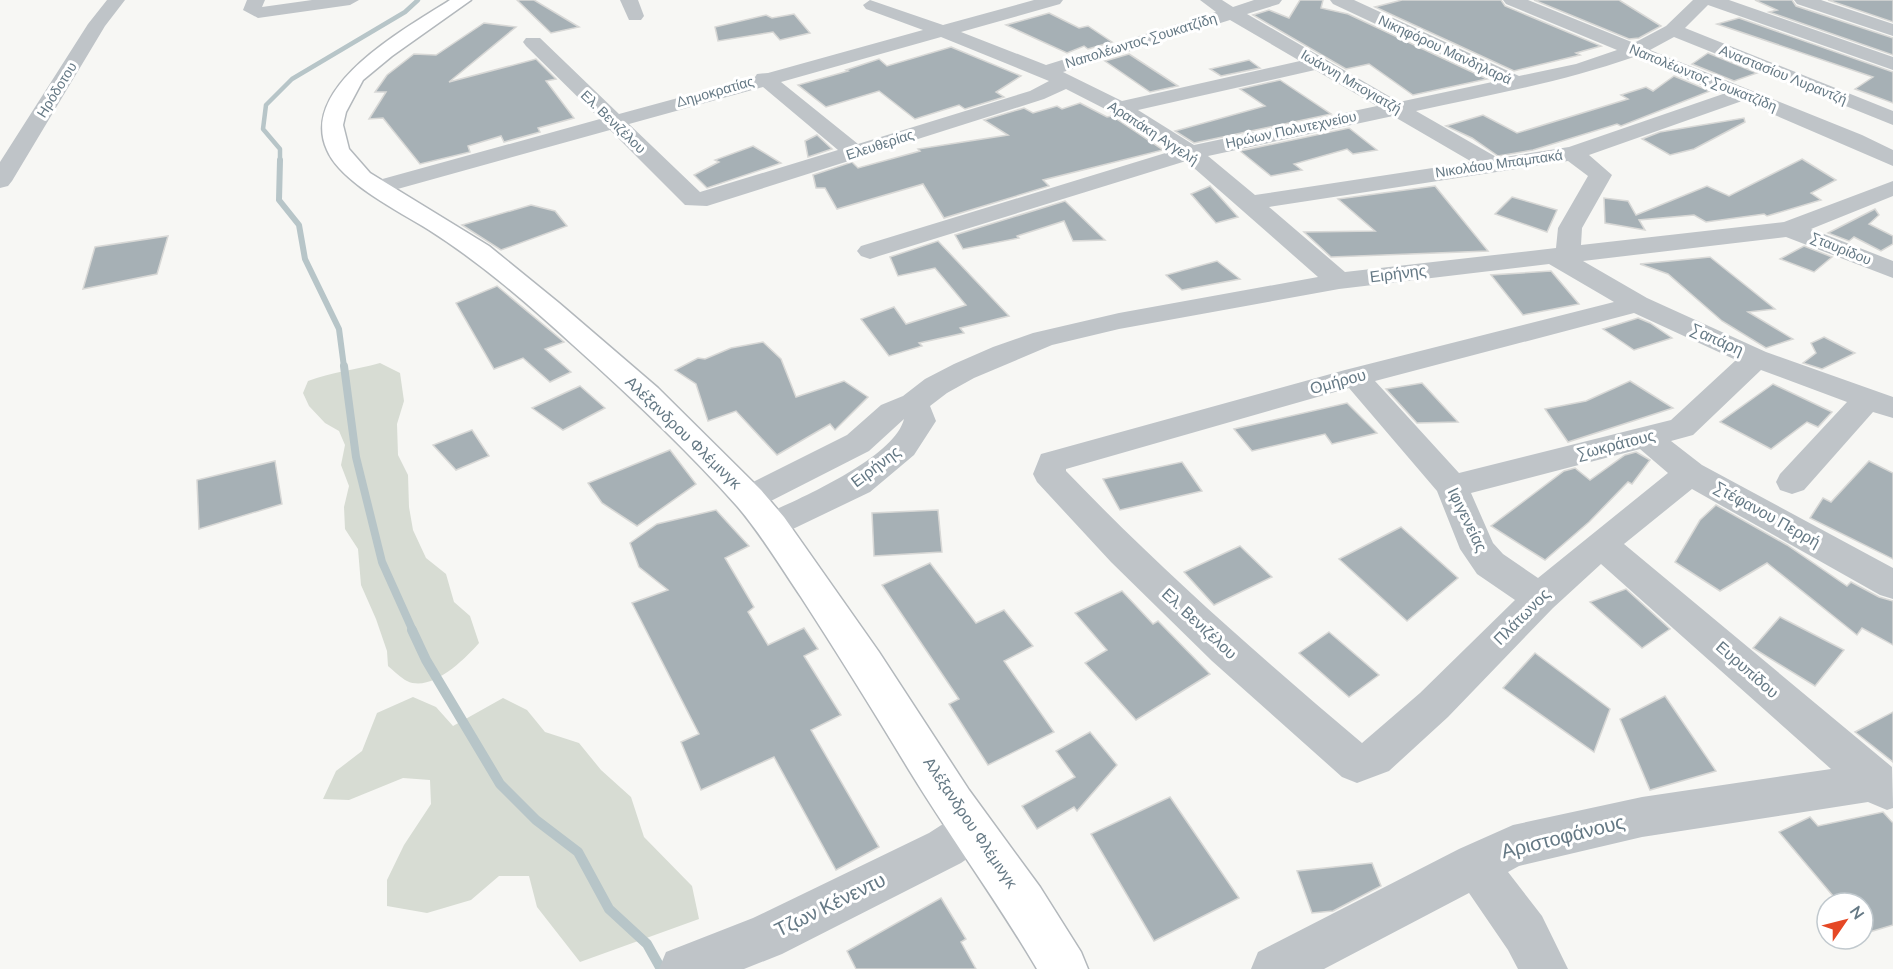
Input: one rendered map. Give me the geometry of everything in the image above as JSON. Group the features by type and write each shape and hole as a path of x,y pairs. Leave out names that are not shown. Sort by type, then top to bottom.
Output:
{"main road":[{"name":"Αλέξανδρου Φλέμινγκ","path":"462,0 377,58 355,77 340,99 332,124 338,150 349,166 376,188 480,251 549,309 647,395 761,512 972,830 1024,903 1064,969"}],"street":[{"name":"Ηρόδοτου","path":"0,181 98,24 116,0"},
{"path":"256,0 252,10 258,13 350,0"},
{"name":"Δημοκρατίας","path":"376,188 764,78 1054,0"},
{"name":"Ιωάννη Μπογιατζή","path":"1209,0 1492,164"},
{"name":"Ναπολέωντος Σουκατζίδη","path":"1043,72 1273,0"},
{"name":"Νικηφόρου Μανδηλαρά","path":"1338,0 1520,84"},
{"name":"Ναπολέωντος Σουκατζίδη","path":"1512,0 1854,140 1893,159"},
{"path":"1557,18 1568,10 1568,0"},
{"name":"Ηρώων Πολυτεχνείου","path":"870,251 1189,153 1520,84 1581,69 1634,51 1673,30 1702,0"},
{"path":"1712,0 1891,62"},
{"path":"1803,0 1893,30"},
{"name":"Αραπάκη Αγγελή","path":"872,5 1043,72 1119,108 1189,153 1339,281"},
{"name":"Αναστασίου Λυραντζή","path":"1673,30 1893,120"},
{"name":"Ελ. Βενιζέλου","path":"533,42 694,200"},
{"path":"1119,108 1319,63"},
{"path":"764,78 855,153"},
{"name":"Ελευθερίας","path":"694,200 707,199 1037,95 1063,82"},
{"name":"Νικολάου Μπαμπακά","path":"1248,203 1573,153 1743,94"},
{"path":"1854,140 1893,120"},
{"path":"1559,254 1570,228 1600,175 1573,153"},
{"name":"Ειρήνης","path":"761,512 858,484 903,447 920,421 914,403 936,386 964,370 1043,339 1119,321 1339,281 1789,229 1893,188"},
{"name":"Σταυρίδου","path":"1789,229 1893,270"},
{"name":"Σαπάρη","path":"1559,254 1572,265 1637,304 1756,358 1881,403"},
{"name":"Ομήρου","path":"1049,474 1052,462 1355,377 1637,304"},
{"name":"Σωκράτους","path":"1452,486 1684,427 1756,358"},
{"name":"Ιφιγενείας","path":"1355,377 1452,486 1478,549 1490,564 1540,598"},
{"path":"1792,482 1881,403"},
{"name":"Στέφανου Περρή","path":"1646,438 1690,473 1893,585"},
{"name":"Πλάτωνος","path":"1357,764 1374,758 1434,705 1540,598 1690,473"},
{"name":"Ελ. Βενιζέλου","path":"1049,474 1123,553 1208,634 1357,764"},
{"name":"Ευρυπίδου","path":"1602,544 1885,789"},
{"name":"Αριστοφάνους","path":"1275,969 1513,846 1571,835 1642,817 1885,789"},
{"name":"Τζων Κένεντυ","path":"683,969 765,937 945,848 972,830"},
{"path":"1475,864 1526,933 1544,969"}],"shaded area":[{"path":"380,363 400,373 404,401 397,424 398,455 408,475 409,507 413,530 426,558 446,574 454,602 470,616 479,643 447,672 426,682 407,681 388,666 387,651 361,585 358,549 345,529 344,507 349,486 341,465 345,445 339,431 325,423 309,406 303,393 308,381"},
{"path":"413,697 436,707 453,726 503,698 527,710 545,732 579,743 601,770 631,797 644,837 692,886 699,919 580,962 537,907 529,876 499,876 471,900 427,913 387,906 387,880 404,845 431,804 430,780 403,778 349,800 323,799 336,771 362,751 377,713"}],"building":[{"path":"517,0 534,0 579,27 551,33"},
{"path":"1300,0 1323,0 1321,8 1348,14 1487,79 1413,95 1369,64 1346,69 1253,15 1269,10 1289,18"},
{"path":"1402,0 1501,0 1505,6 1601,46 1576,53 1580,55 1514,71 1375,7"},
{"path":"1534,0 1619,0 1661,26 1639,38 1629,39"},
{"path":"1755,0 1792,0 1796,6 1893,38 1893,55 1769,12 1777,10"},
{"path":"1828,0 1893,0 1893,22"},
{"path":"1049,13 1079,28 1088,26 1112,42 1088,49 1084,46 1067,53 1006,25"},
{"path":"794,14 810,33 780,40 773,32 718,41 715,27 766,15 772,18"},
{"path":"1739,18 1893,72 1893,103 1855,89 1873,77 1717,24"},
{"path":"484,23 516,27 449,82 536,59 556,79 546,81 574,118 538,128 540,132 504,142 501,136 468,146 470,152 420,164 383,118 369,119 386,92 375,92 387,75 414,54 436,55"},
{"path":"951,47 1021,76 996,92 1004,97 965,109 959,105 915,119 879,91 826,107 798,85 848,71 846,70 879,59 887,66"},
{"path":"1708,53 1757,73 1734,81 1692,64"},
{"path":"1129,54 1178,86 1150,92 1105,61"},
{"path":"1249,60 1260,68 1221,76 1210,69"},
{"path":"1674,76 1710,91 1621,126 1617,124 1533,150 1498,156 1472,138 1446,126 1483,115 1517,133 1628,99 1621,95 1646,87 1653,91"},
{"path":"1280,80 1331,114 1194,143 1175,131 1265,106 1240,89"},
{"path":"1080,103 1107,117 1112,116 1163,150 1043,180 1049,186 944,218 923,184 837,209 825,188 816,188 813,175 852,162 858,168 920,151 918,149 1008,135 984,120 1024,108 1033,113 1057,106 1062,109"},
{"path":"1744,118 1745,122 1694,149 1670,155 1642,139 1660,132"},
{"path":"1349,128 1377,150 1353,154 1347,149 1294,164 1302,170 1271,176 1240,151"},
{"path":"817,135 832,149 808,157 805,141"},
{"path":"753,146 781,163 707,188 694,175 719,162 715,160"},
{"path":"1802,159 1836,180 1811,193 1821,200 1767,216 1764,214 1706,222 1694,215 1639,220 1645,230 1605,223 1604,198 1628,201 1636,215 1707,186 1729,196"},
{"path":"1210,186 1238,217 1216,223 1191,194"},
{"path":"1435,186 1488,251 1331,257 1304,232 1375,231 1338,199"},
{"path":"1512,197 1557,210 1547,232 1495,214"},
{"path":"1065,201 1105,240 1073,241 1064,221 1017,236 1019,238 963,249 955,235"},
{"path":"531,205 555,211 567,226 501,250 462,225"},
{"path":"1875,209 1879,215 1869,224 1893,236 1893,244 1881,251 1854,237 1849,241 1828,233"},
{"path":"168,236 157,274 83,289 95,247"},
{"path":"938,241 1009,316 960,328 964,333 919,343 922,346 889,356 861,319 894,307 906,324 966,305 935,268 898,276 890,257"},
{"path":"1804,246 1832,257 1814,272 1780,259"},
{"path":"1710,257 1775,309 1748,312 1793,339 1766,348 1722,321 1668,274 1640,264"},
{"path":"1217,261 1240,279 1182,290 1166,275"},
{"path":"1551,271 1579,304 1523,315 1491,275"},
{"path":"497,286 564,342 545,349 571,372 550,382 523,358 494,369 456,303"},
{"path":"1638,318 1672,338 1634,350 1603,329"},
{"path":"1824,337 1855,353 1822,369 1803,363 1816,353 1811,343"},
{"path":"763,342 781,359 796,397 844,381 868,397 835,430 830,424 777,455 736,411 708,421 696,384 675,370 698,358 705,359 731,348"},
{"path":"1630,381 1673,408 1568,442 1545,409 1586,401"},
{"path":"1422,383 1458,422 1417,423 1386,389"},
{"path":"1773,384 1832,412 1818,427 1807,422 1771,449 1720,422"},
{"path":"580,386 605,408 563,430 532,408"},
{"path":"1347,403 1377,433 1332,444 1325,434 1252,451 1234,429"},
{"path":"472,430 489,456 456,470 433,445"},
{"path":"670,450 696,484 637,526 602,503 588,483"},
{"path":"1636,452 1650,460 1632,484 1628,482 1589,522 1545,560 1491,526 1564,471 1575,468 1590,480 1625,455"},
{"path":"275,461 282,504 199,529 197,480"},
{"path":"1869,461 1893,473 1893,559 1810,518 1823,498 1831,502"},
{"path":"1182,462 1202,491 1120,510 1103,479"},
{"path":"1716,505 1787,545 1847,586 1851,582 1879,597 1893,601 1893,645 1862,628 1857,635 1767,563 1720,591 1675,562 1700,520"},
{"path":"716,510 749,546 725,558 754,607 748,612 768,645 804,628 818,649 804,656 841,715 811,730 879,847 836,870 774,757 701,790 681,742 699,734 632,603 668,590 639,567 630,543 657,524"},
{"path":"938,510 942,552 874,556 872,513"},
{"path":"1401,527 1458,578 1407,621 1339,559"},
{"path":"1240,546 1272,577 1214,605 1184,572"},
{"path":"930,563 976,623 1004,610 1033,646 1004,661 1054,732 988,765 949,704 959,699 882,585"},
{"path":"1626,589 1670,629 1642,648 1590,602"},
{"path":"1122,591 1153,624 1158,621 1210,674 1136,720 1085,663 1107,650 1075,613"},
{"path":"1780,617 1844,650 1815,686 1753,648"},
{"path":"1329,632 1379,675 1349,697 1299,653"},
{"path":"1535,653 1610,709 1594,752 1503,688"},
{"path":"1665,696 1716,771 1650,790 1620,719"},
{"path":"1893,712 1893,762 1855,732"},
{"path":"1090,732 1117,765 1077,811 1074,807 1037,829 1022,806 1075,777 1056,751"},
{"path":"1170,797 1239,898 1154,941 1091,834"},
{"path":"1883,812 1893,823 1893,925 1875,930 1875,891 1829,891 1779,832 1810,817 1818,826"},
{"path":"1372,863 1381,886 1333,911 1312,913 1297,871"},
{"path":"941,898 966,939 961,942 976,969 856,969 847,951"}],"waterway":[{"path":"280,160 280,149 263,129 266,105 292,79 405,12 418,0"},
{"path":"280,160 279,200 299,225 305,259 339,329 344,367"},
{"path":"344,366 356,457 382,562 413,631"},
{"path":"412,630 426,660 500,784 536,820 578,852 609,909 647,944 661,969"}]}
